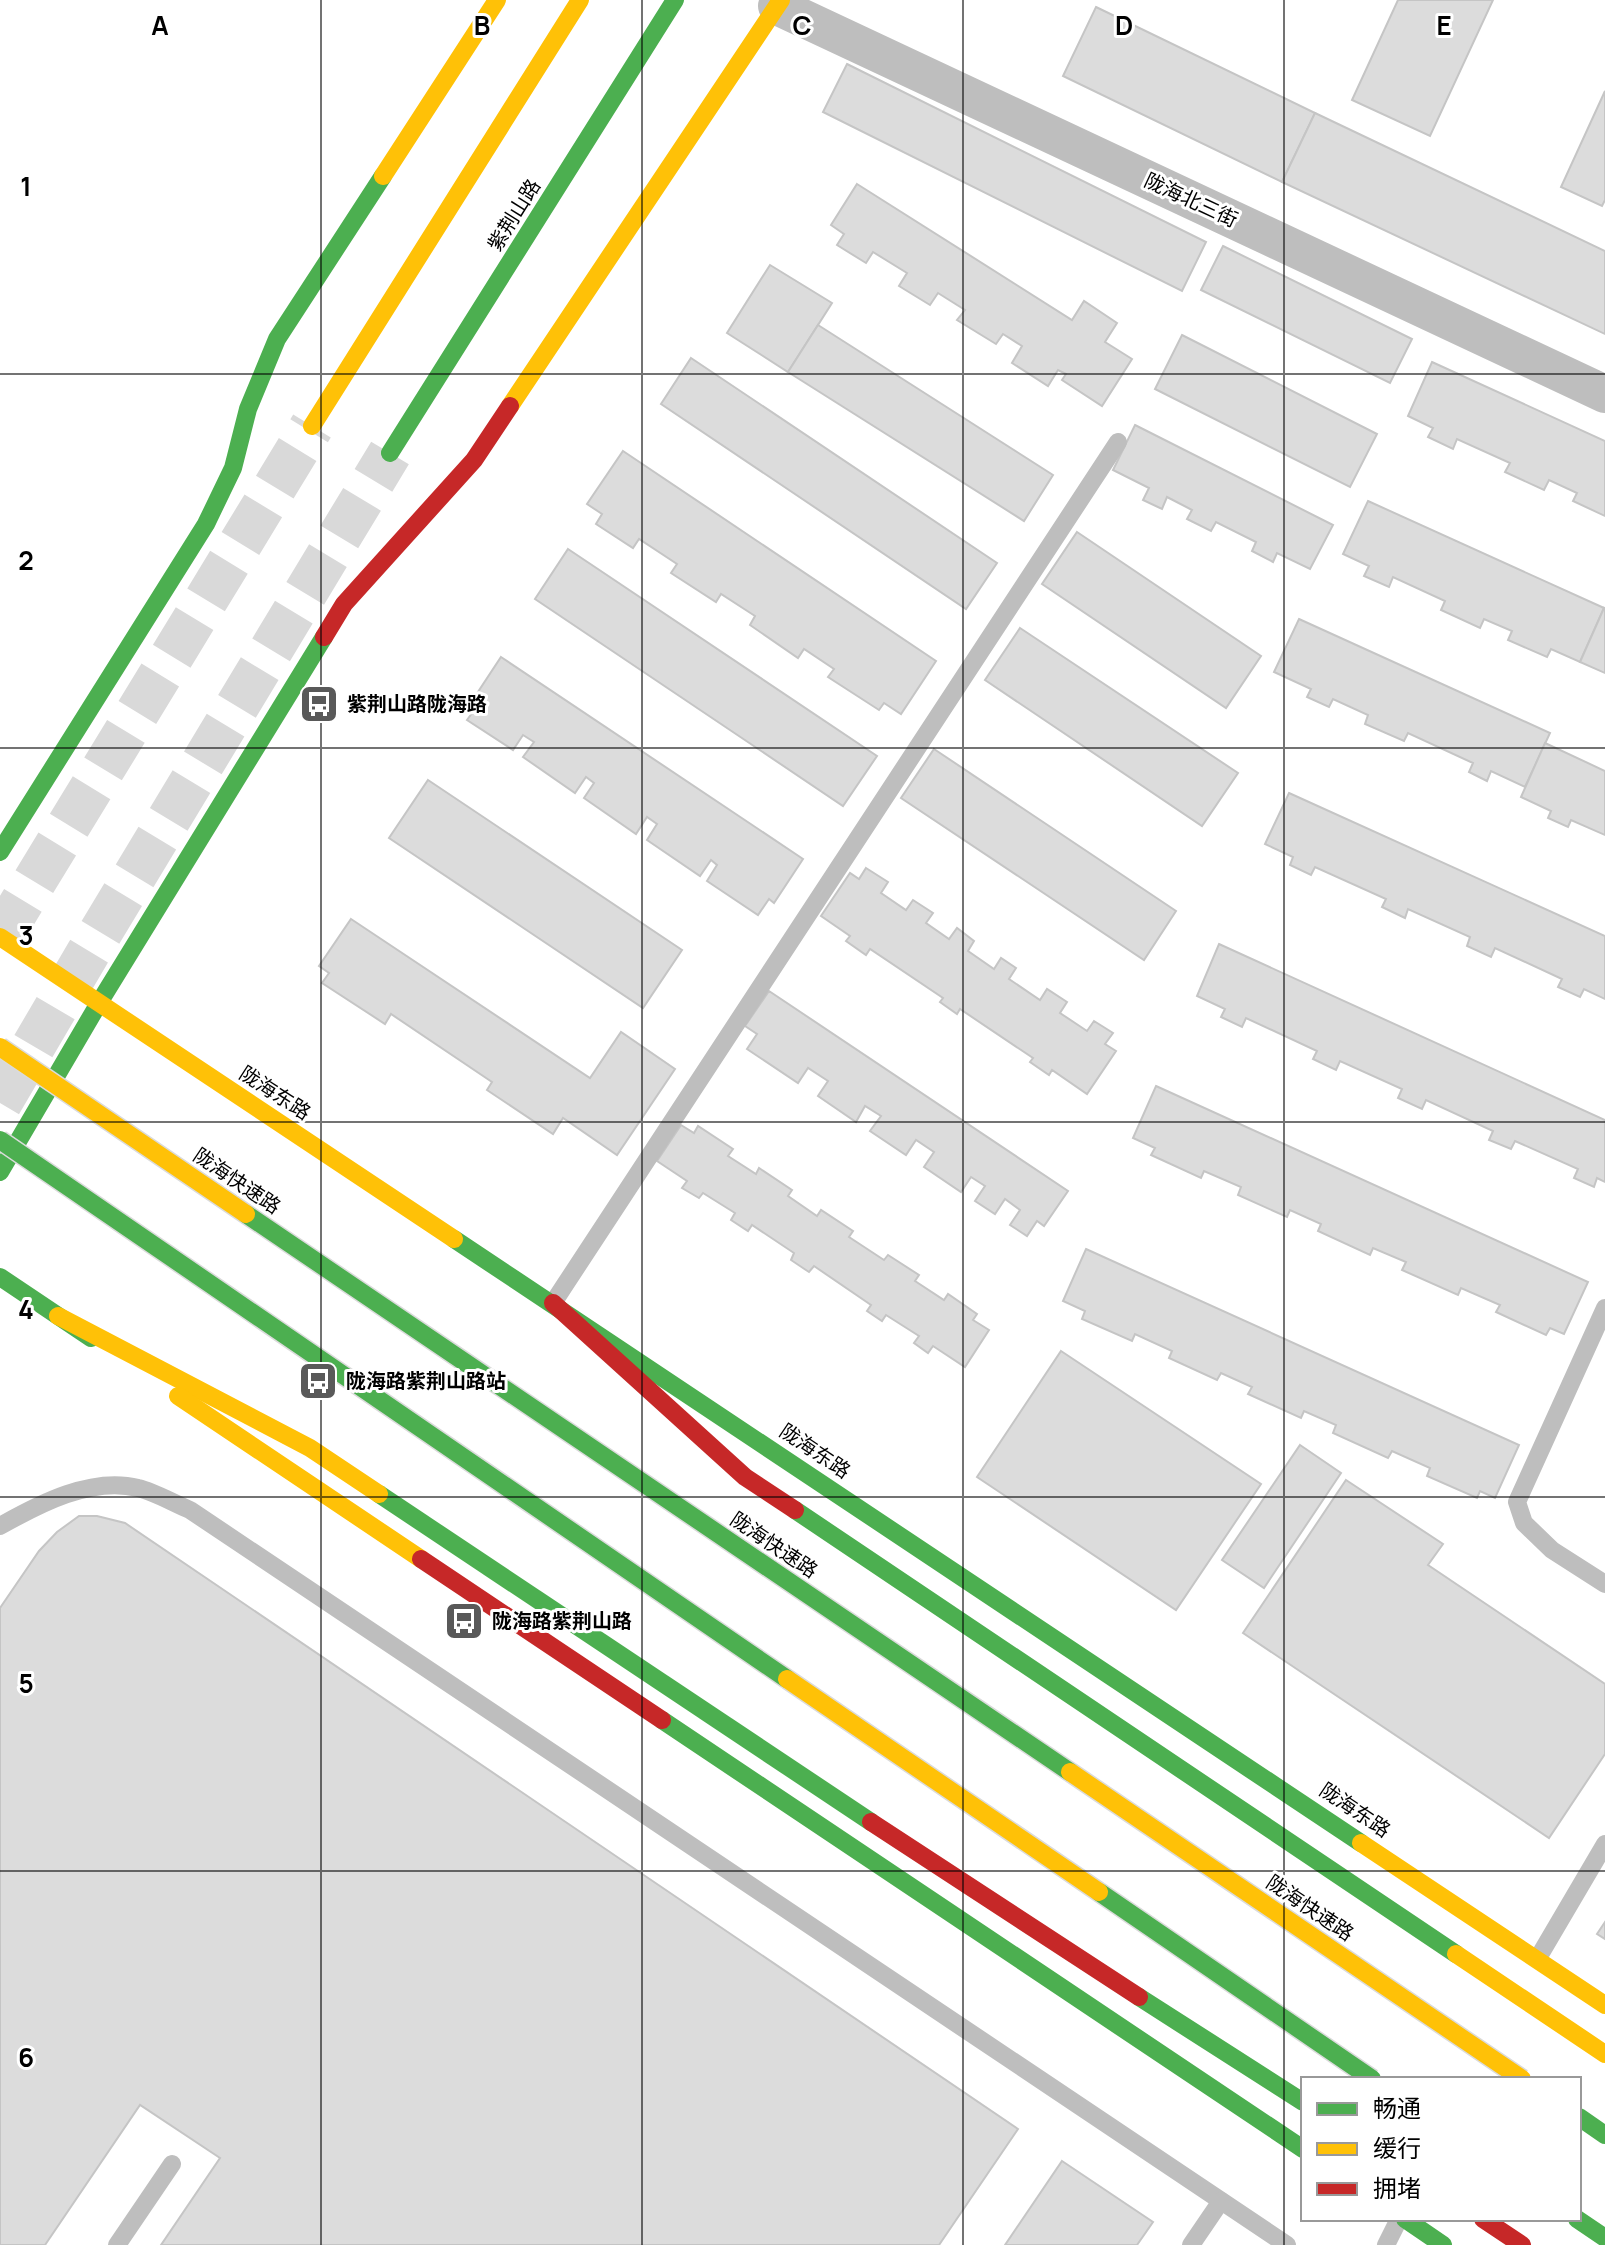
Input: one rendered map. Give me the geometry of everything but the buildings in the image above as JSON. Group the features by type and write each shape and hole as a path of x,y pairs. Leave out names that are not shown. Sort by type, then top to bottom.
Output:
{"main road":[{"path":"0,852 206,524 233,468 248,409 277,339 497,0"},
{"path":"312,426 580,0"},
{"name":"紫荆山路","path":"390,453 675,0"},
{"path":"0,1172 99,1003 344,604 474,460 779,3"},
{"name":"陇海东路","path":"0,937 1605,2005"},
{"name":"陇海快速路","path":"0,1047 1519,2077"},
{"path":"0,1140 1369,2077"},
{"path":"0,1277 1301,2148"},
{"path":"553,1303 745,1477 1605,2054"},
{"path":"58,1316 310,1448 1018,1920 1301,2101"},
{"path":"1581,2118 1605,2135"},
{"path":"1405,2221 1443,2245"},
{"path":"1486,2221 1522,2245"},
{"path":"1580,2221 1605,2238"}],"street":[{"name":"陇海北三街","path":"779,3 1605,394"}],"lane":[{"path":"553,1303 1118,442"},
{"path":"1605,1308 1517,1502 1524,1523 1552,1550 1605,1584"},
{"path":"0,1526 67,1495 104,1486 137,1487 190,1510 1287,2245"},
{"path":"1538,1958 1605,1844"},
{"path":"117,2245 172,2164"},
{"path":"1191,2245 1221,2201"},
{"path":"1386,2245 1401,2221"}],"tunnel":[{"path":"0,938 312,426"},
{"path":"0,1103 390,453"}],"traffic: fast":[{"path":"390,453 675,0"},
{"path":"0,852 206,524 233,468 248,409 277,339 383,176"},
{"path":"0,1172 99,1003 324,637"},
{"path":"0,1140 787,1679"},
{"path":"246,1214 1070,1772"},
{"path":"454,1239 1361,1843"},
{"path":"0,1277 91,1338"},
{"path":"379,1494 871,1822"},
{"path":"795,1510 1456,1954"},
{"path":"662,1720 1301,2148"},
{"path":"1099,1892 1369,2077"},
{"path":"1139,1997 1301,2101"},
{"path":"1581,2118 1605,2135"},
{"path":"1408,2221 1443,2245"},
{"path":"1580,2221 1605,2238"}],"traffic: slow":[{"path":"383,176 497,0"},
{"path":"312,426 580,0"},
{"path":"510,406 781,0"},
{"path":"0,937 454,1239"},
{"path":"0,1047 246,1214"},
{"path":"58,1316 310,1448 379,1494"},
{"path":"178,1396 421,1559"},
{"path":"787,1679 1099,1892"},
{"path":"1070,1772 1519,2077"},
{"path":"1361,1843 1605,2005"},
{"path":"1456,1954 1605,2054"}],"traffic: jam":[{"path":"324,637 344,604 474,460 510,406"},
{"path":"553,1303 745,1477 795,1510"},
{"path":"421,1559 662,1720"},
{"path":"871,1822 1139,1997"},
{"path":"1486,2221 1522,2245"}],"place":[{"name":"紫荆山路陇海路","path":"319,704"},
{"name":"陇海路紫荆山路站","path":"318,1381"},
{"name":"陇海路紫荆山路","path":"464,1621"}]}
